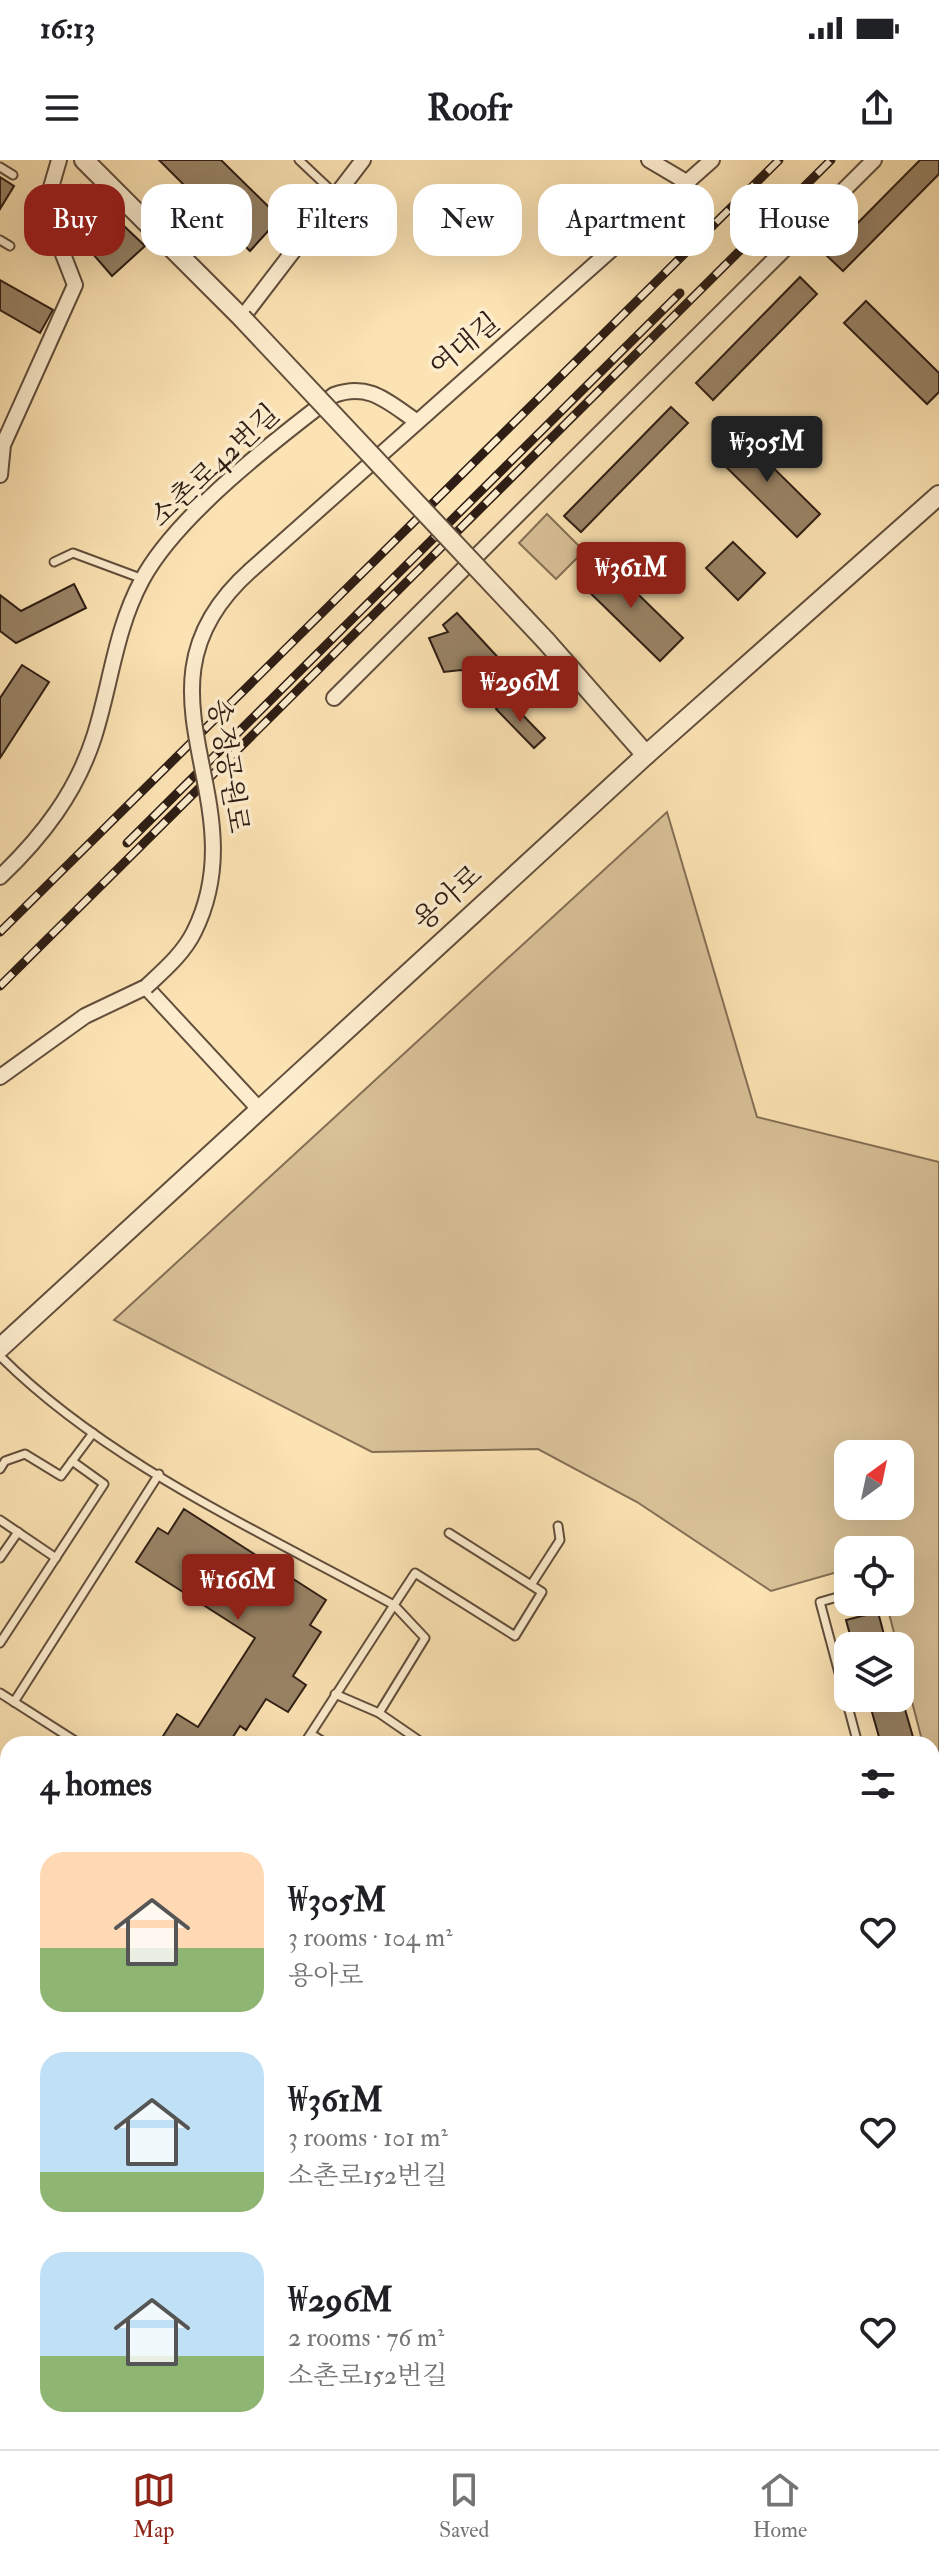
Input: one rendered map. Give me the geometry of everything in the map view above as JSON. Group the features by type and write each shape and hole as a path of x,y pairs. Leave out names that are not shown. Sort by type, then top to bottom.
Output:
{"street":[{"path":"0,475 3,445 75,285 45,208 59,160"},
{"path":"84,160 242,318 546,641 646,755"},
{"path":"344,184 363,160"},
{"path":"649,160 688,183"},
{"name":"여대길","path":"251,570 712,160"},
{"path":"334,698 874,160"},
{"path":"242,318 289,256"},
{"name":"소촌로42번길","path":"0,877 71,793 95,734 122,628 143,579 166,542 189,518 334,395 352,389 366,390 416,421"},
{"name":"용아로","path":"0,1348 646,755 939,495"},
{"name":"송정공원로","path":"0,1077 85,1016 146,987 179,956 194,933 212,884 215,829 192,715 190,677 209,618 225,593 251,570"},
{"path":"146,987 258,1108"}],"lane":[{"path":"299,160 324,184"},
{"path":"0,167 13,175"},
{"path":"0,240 10,246"},
{"path":"54,562 73,553 143,579"},
{"path":"0,1356 30,1386 93,1433 159,1474 394,1605 425,1638 379,1713"},
{"path":"0,1469 5,1461 25,1454 61,1476 93,1433"},
{"path":"0,1643 104,1484 72,1461"},
{"path":"14,1702 159,1474"},
{"path":"0,1520 56,1558"},
{"path":"531,1585 560,1540 558,1526"},
{"path":"0,1558 18,1532"},
{"path":"314,1736 311,1734 335,1694 415,1573 515,1636 542,1592 449,1533"},
{"path":"834,1598 820,1602 856,1736"},
{"path":"0,1693 67,1736"},
{"path":"335,1694 379,1713 412,1736"}],"shaded area":[{"path":"547,514 584,551 556,579 519,543"},
{"path":"667,812 757,1117 939,1162 939,1736 921,1736 914,1709 914,1632 894,1632 890,1616 914,1616 914,1536 834,1536 834,1573 771,1591 637,1502 538,1449 372,1452 114,1320"}],"building":[{"path":"159,160 221,160 245,184 183,184"},
{"path":"920,160 939,160 939,174 858,256 858,223"},
{"path":"0,177 14,186 0,209"},
{"path":"252,190 268,206 268,231 252,249"},
{"path":"125,227 141,242 141,250 112,276 95,256 125,256"},
{"path":"827,256 858,256 843,271"},
{"path":"800,277 817,294 713,400 696,383"},
{"path":"0,280 53,310 40,333 0,310"},
{"path":"866,301 939,373 939,392 927,404 844,323"},
{"path":"671,407 688,423 581,532 564,516"},
{"path":"737,432 820,514 797,537 714,455"},
{"path":"733,542 765,573 738,600 706,568"},
{"path":"602,559 683,638 660,661 579,582"},
{"path":"74,584 86,608 16,643 0,631 0,595 21,611"},
{"path":"457,613 504,664 483,683 461,670 444,672 429,638 448,632 443,625"},
{"path":"22,665 49,682 0,758 0,698"},
{"path":"507,699 545,738 534,748 496,709"},
{"path":"184,1509 326,1600 310,1625 321,1632 293,1676 306,1685 288,1712 266,1699 246,1730 240,1726 234,1736 163,1736 177,1714 198,1727 255,1638 136,1562 158,1528 168,1534"},
{"path":"879,1616 883,1632 849,1632 846,1620"},
{"path":"872,1712 906,1712 913,1736 879,1736"}],"railway":[{"path":"0,932 779,160"},
{"path":"0,986 831,160"},
{"path":"127,843 680,293"}]}
